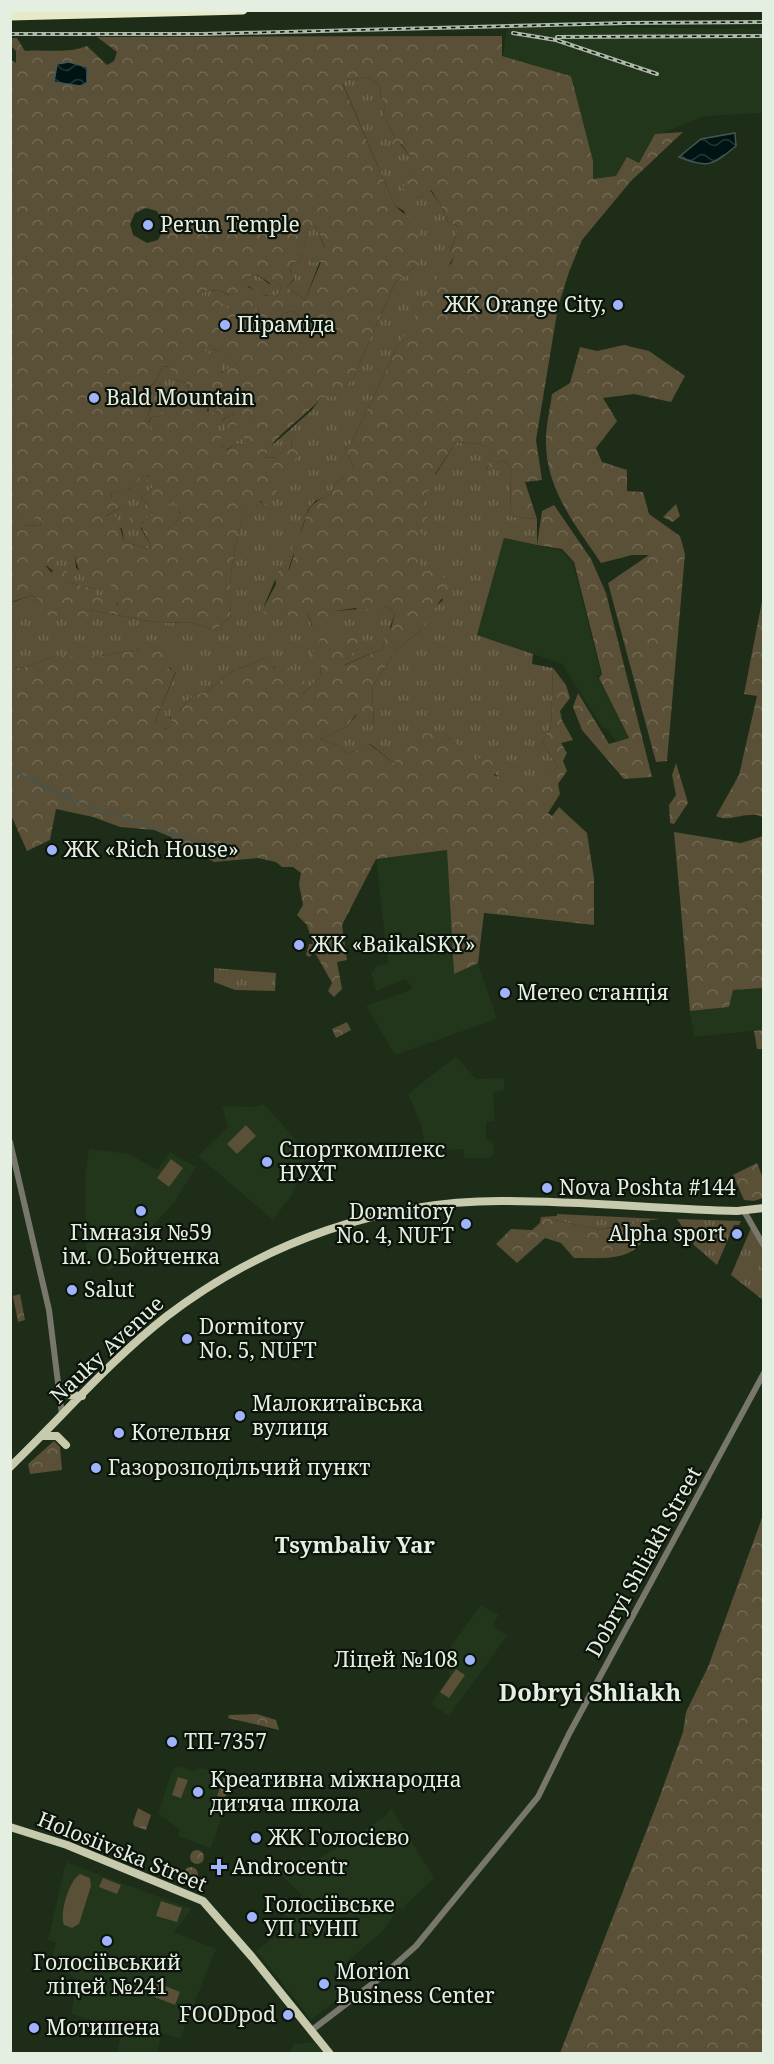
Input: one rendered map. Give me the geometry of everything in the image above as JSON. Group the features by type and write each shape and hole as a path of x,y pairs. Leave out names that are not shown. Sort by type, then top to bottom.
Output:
{"highway":[{"path":"10,16 243,10"}],"main road":[{"name":"Nauky Avenue","path":"10,1467 154,1327 219,1280 287,1245 371,1217 430,1207 505,1201 744,1211 764,1208"},
{"path":"58,1387 68,1395 82,1396"},
{"path":"42,1436 57,1436 66,1445"},
{"name":"Holosiivska Street","path":"10,1827 67,1845 202,1901 330,2054"}],"street":[{"path":"10,1142 49,1310 62,1416"},
{"path":"744,1211 764,1246"},
{"name":"Dobryi Shliakh Street","path":"312,2030 380,1978 416,1946 545,1786 569,1734 764,1373"}],"shaded area":[{"path":"507,28 763,29 763,113 705,116 656,136 623,186 579,211 572,76 503,56"},
{"path":"504,538 562,551 573,563 601,674 597,676 628,738 616,741 607,729 602,727 562,664 477,635"},
{"path":"447,850 454,973 478,963 497,1019 395,1055 366,1006 413,989 406,979 376,991 371,972 375,970 375,966 388,963 376,859"},
{"path":"763,988 763,1030 694,1037 690,1011 729,1007 733,990"},
{"path":"456,1056 476,1079 504,1078 504,1090 493,1093 495,1121 486,1122 486,1140 493,1141 494,1154 489,1158 464,1158 463,1149 444,1150 443,1147 426,1149 421,1125 408,1094"},
{"path":"264,1104 305,1150 302,1172 292,1195 273,1220 198,1156 228,1127 222,1106 255,1107"},
{"path":"89,1149 130,1154 157,1170 170,1152 196,1167 174,1203 109,1272 103,1263 86,1253 85,1177"},
{"name":"Ліцей №108","path":"481,1605 499,1615 492,1625 507,1636 449,1716 431,1704 449,1677 451,1646"},
{"name":"Креативна міжнародна дитяча школа","path":"181,1766 192,1771 200,1768 236,1774 211,1848 178,1836 180,1830 158,1813 173,1769"},
{"path":"391,1808 434,1878 402,1909 399,1907 383,1931 333,1974 347,1992 311,2020 256,1950 289,1928 281,1919 302,1895 278,1872 303,1857 309,1865 355,1836 353,1832 357,1830 359,1833 386,1816"},
{"path":"66,1862 192,1909 174,1932 216,1949 180,2039 162,2033 157,2053 117,2053 120,2039 95,2032 98,2022 71,2014 77,1980 51,1961 56,1943 48,1940"},
{"path":"314,2042 323,2053 289,2053 294,2044"}],"green space":[{"path":"502,36 502,56 571,76 593,161 593,179 616,176 627,157 639,163 655,134 683,132 631,181 582,240 569,272 558,307 536,440 542,480 525,482 537,519 510,516 511,467 502,460 487,470 492,450 479,444 456,442 435,474 435,488 425,492 422,507 430,515 417,529 427,540 419,547 419,569 437,569 450,586 420,631 397,649 372,687 374,726 356,715 346,727 320,739 339,746 348,754 369,744 394,763 416,732 445,735 476,760 494,751 494,775 522,784 534,783 558,767 542,743 551,726 553,668 566,685 570,698 560,711 562,720 573,740 561,743 567,753 563,761 567,771 558,784 560,794 548,813 552,816 559,807 587,833 594,878 594,925 484,913 478,963 454,974 447,850 376,859 342,925 347,960 337,962 342,989 334,997 328,991 332,983 314,951 310,957 306,955 309,944 313,944 307,925 297,915 303,905 299,884 301,873 293,867 282,867 276,862 258,858 214,862 185,846 179,846 171,837 154,830 120,827 93,817 56,809 50,840 27,851 11,815 11,668 26,667 55,656 101,656 141,649 174,649 179,656 168,668 176,671 155,721 165,729 172,726 170,712 180,710 194,695 206,692 231,672 266,658 273,659 274,668 286,667 305,676 302,695 320,677 321,664 310,657 323,634 339,629 363,632 359,648 345,659 345,665 382,649 385,640 380,634 384,627 391,628 395,614 387,606 370,617 370,608 359,613 356,608 335,611 330,620 313,628 307,612 298,623 292,622 286,611 273,619 262,611 276,584 275,578 280,568 289,570 294,555 291,544 298,538 308,511 312,505 330,495 336,482 345,478 342,471 353,467 345,447 351,444 396,349 443,267 451,264 454,257 450,252 458,231 456,225 448,222 431,190 418,198 402,188 411,176 410,169 402,170 401,164 411,157 401,144 395,150 390,145 395,138 383,116 385,105 380,95 381,86 368,77 345,80 343,85 395,206 416,224 422,247 418,264 395,283 353,378 338,396 321,397 269,449 265,458 278,457 291,437 292,448 299,453 267,507 260,501 256,507 247,508 238,534 233,561 230,589 231,616 215,630 189,622 160,623 90,610 93,618 81,629 69,622 74,610 67,609 61,615 44,616 30,606 39,600 32,595 11,602 11,541 14,540 18,523 23,526 40,525 43,518 14,520 11,524 10,59 16,63 16,51 11,46 11,38 17,38 25,51 64,51 87,46 107,65 114,61 117,52 97,37","holes":["146,208 157,211 165,226 158,240 147,243 133,235 130,224 135,213","310,225 315,225 325,247 310,254 312,263 321,262 305,300 287,287 295,278 290,273 292,263 300,261","256,274 270,283 267,290 279,284 282,287 276,297 272,294 267,296 248,287 247,281 242,280","218,290 229,295 228,301 246,311 254,308 259,310 256,319 244,317 234,323 236,316 214,297 201,301 202,292","292,311 299,315 292,328 278,324 282,314","210,345 238,365 226,369 223,373 220,371 222,367 220,361 213,362 211,355 203,349","169,366 175,380 187,383 188,388 177,385 164,403 165,408 159,416 152,417 148,423 153,429 149,430 145,420 152,400 149,388 157,379 162,367","209,403 220,413 222,420 229,415 231,420 224,431 226,435 231,433 237,425 233,418 234,410 235,416 243,425 253,423 244,436 244,444 234,445 227,450 222,445 220,431 213,427 216,425 214,413 207,411","151,475 146,481 155,485 141,498 147,503 140,510 164,510 173,502 180,511 178,520 168,529 160,513 148,516 144,523 141,522 142,515 137,513 128,519 129,526 137,532 141,527 151,546 147,549 124,541 117,517 106,516 121,507 125,501 121,497 112,499 111,493 135,485 140,477","75,555 78,568 85,578 96,583 109,582 119,599 117,605 107,595 96,595 96,589 66,582 67,571 51,572 46,566 52,562 53,558 63,559"]},
{"path":"368,77 381,86 380,95 385,105 383,116 395,138 411,157 410,169 418,198 430,190 440,204 448,222 456,225 458,231 450,251 454,257 396,349 351,444 345,447 353,467 345,478 336,482 330,495 315,501 308,510 288,571 280,568 262,611 307,612 312,627 335,611 370,608 370,616 387,606 395,614 382,649 344,665 345,659 359,648 321,664 320,677 301,696 266,658 231,672 206,692 194,695 170,717 173,726 164,729 155,721 176,672 141,649 101,656 55,656 26,667 11,668 10,603 32,595 39,600 31,606 90,610 160,623 189,622 215,630 231,616 231,575 242,520 247,507 256,507 259,501 267,507 292,448 291,438 278,457 265,458 269,448 312,410 321,397 353,378 395,283 418,264 404,211 395,206 343,84 345,80"},
{"path":"310,224 315,225 325,248 305,300 287,287 295,279 290,274 292,263 300,261"},
{"path":"256,274 272,286 279,284 282,287 276,297 258,292 242,280"},
{"path":"218,290 259,310 256,319 235,323 200,301 202,292"},
{"path":"292,311 299,315 292,328 278,324 282,314"},
{"path":"210,345 217,352 219,349 238,365 224,373 220,371 202,348"},
{"path":"624,345 649,351 685,376 671,402 634,394 603,398 617,421 596,448 602,462 627,470 627,491 643,492 649,514 680,536 685,554 667,761 656,762 608,583 649,555 632,555 601,563 564,506 556,490 547,458 546,434 552,394 570,383 580,347 597,351"},
{"path":"170,366 175,380 187,383 188,389 160,416 152,417 148,422 153,429 149,431 145,420 151,408 152,393 149,389 157,379 162,367"},
{"path":"209,403 220,413 223,420 229,415 231,420 224,431 233,418 234,409 249,423 253,423 244,444 234,445 226,450 213,428 208,409"},
{"path":"456,442 479,444 493,450 487,469 502,460 511,467 510,516 537,519 537,545 504,538 477,635 533,654 532,664 553,668 551,726 542,743 558,767 540,782 527,786 506,781 445,735 394,763 370,744 348,754 339,746 320,739 346,727 357,715 374,725 372,687 397,649 420,631 432,610 443,600 418,570 417,529 425,491"},
{"path":"152,475 156,484 141,498 147,503 141,510 173,501 180,511 178,520 168,529 141,522 140,527 151,546 147,549 124,541 122,529 105,517 121,507 112,499 111,493 131,488 140,477"},
{"path":"676,504 680,516 673,522 663,517"},
{"path":"554,505 591,559 606,593 652,777 624,779 582,730 573,707 578,693 609,744 629,738 599,678 602,674 574,562 562,549 537,545 542,511"},
{"path":"43,518 40,525 23,526 11,541 13,520"},
{"path":"75,554 76,568 97,582 109,581 120,599 116,605 96,595 96,589 66,582 46,565 52,562 52,558"},
{"path":"763,596 763,817 751,815 721,818 716,816 739,775 757,696 744,694"},
{"path":"676,763 688,803 674,824 670,823 669,805 676,795 672,775"},
{"path":"674,832 741,843 763,836 763,988 733,990 729,1007 690,1011"},
{"path":"214,968 276,973 275,991 235,990 214,982"},
{"path":"347,1022 351,1030 336,1038 332,1029"},
{"path":"763,1030 764,1072 762,1049 757,1049 754,1031"},
{"path":"246,1125 256,1136 237,1154 227,1144"},
{"path":"171,1159 183,1168 169,1187 157,1178"},
{"path":"757,1163 763,1178 763,1198 754,1201 744,1200 733,1175"},
{"path":"557,1214 660,1219 600,1230 541,1217 557,1216"},
{"path":"541,1217 600,1230 649,1219 641,1244 633,1251 612,1257 574,1258 561,1243 545,1238 517,1263 496,1244 511,1229 532,1230 540,1223"},
{"path":"677,1219 741,1221 739,1225 734,1225 717,1265 695,1246"},
{"path":"751,1228 763,1251 763,1300 731,1275"},
{"path":"20,1294 25,1320 18,1322 13,1296"},
{"path":"54,1441 60,1447 62,1470 30,1474 28,1464"},
{"path":"763,1515 763,2053 560,2053 658,1801 683,1732 686,1712 708,1667"},
{"path":"456,1669 465,1675 449,1698 440,1692"},
{"path":"257,1714 276,1720 279,1730 228,1718 229,1715"},
{"path":"225,1774 233,1777 225,1798 217,1796"},
{"path":"178,1777 188,1780 181,1798 172,1795"},
{"path":"138,1808 151,1815 146,1830 134,1826 133,1822"},
{"path":"194,1850 200,1850 204,1857 200,1864 194,1864 190,1860 190,1854"},
{"path":"188,1867 194,1867 198,1874 194,1881 188,1881 184,1877 184,1871"},
{"path":"80,1874 90,1878 91,1886 79,1924 72,1928 64,1925 64,1906 72,1883"},
{"path":"103,1878 121,1885 117,1894 99,1887"},
{"path":"161,1901 182,1908 177,1922 156,1916"},
{"path":"158,1983 180,1992 175,2005 152,1996"}],"water":[{"path":"69,62 87,67 87,83 80,86 54,82 57,64"},
{"path":"735,133 736,146 716,161 704,164 679,157 701,139"}],"waterway":[{"path":"10,769 76,802 203,844 227,845"}],"railway":[{"path":"10,34 202,34 627,23 764,22"},
{"path":"513,33 556,40 657,74"},
{"path":"557,37 764,36"}],"place":[{"name":"Perun Temple","path":"148,225"},
{"name":"ЖК Orange City,","path":"618,305"},
{"name":"Піраміда","path":"225,325"},
{"name":"Bald Mountain","path":"94,398"},
{"name":"ЖК «Rich House»","path":"52,850"},
{"name":"ЖК «BaikalSKY»","path":"299,945"},
{"name":"Метео станція","path":"505,993"},
{"name":"Спорткомплекс НУХТ","path":"267,1162"},
{"name":"Nova Poshta #144","path":"547,1188"},
{"name":"Гімназія №59 ім. О.Бойченка","path":"141,1211"},
{"name":"Dormitory No. 4, NUFT","path":"466,1224"},
{"name":"Alpha sport","path":"737,1234"},
{"name":"Salut","path":"72,1290"},
{"name":"Dormitory No. 5, NUFT","path":"187,1339"},
{"name":"Малокитаївська вулиця","path":"240,1416"},
{"name":"Котельня","path":"119,1433"},
{"name":"Газорозподільчий пункт","path":"96,1468"},
{"name":"Ліцей №108","path":"470,1660"},
{"name":"ТП-7357","path":"172,1742"},
{"name":"Креативна міжнародна дитяча школа","path":"198,1792"},
{"name":"ЖК Голосієво","path":"256,1838"},
{"name":"Androcentr","path":"219,1867"},
{"name":"Голосіївське УП ГУНП","path":"252,1917"},
{"name":"Голосіївський ліцей №241","path":"107,1941"},
{"name":"Morion Business Center","path":"324,1984"},
{"name":"FOODpod","path":"288,2015"},
{"name":"Мотишена","path":"34,2028"}],"district":[{"name":"Tsymbaliv Yar","path":"355,1545"},
{"name":"Dobryi Shliakh","path":"590,1693"}]}
